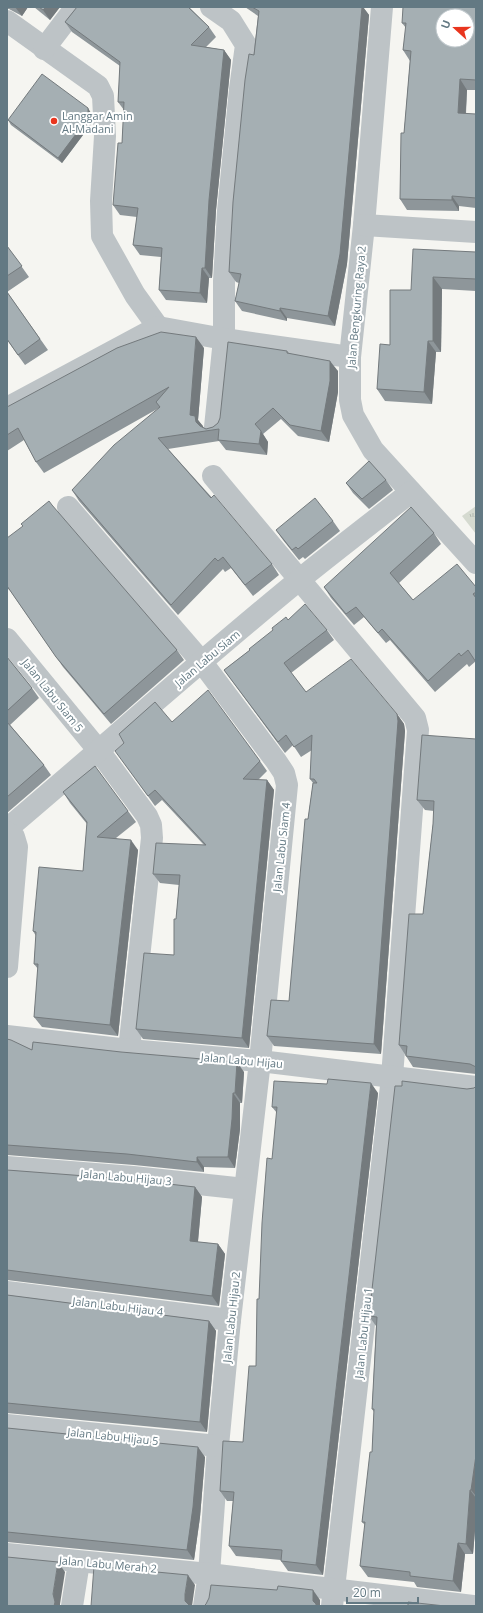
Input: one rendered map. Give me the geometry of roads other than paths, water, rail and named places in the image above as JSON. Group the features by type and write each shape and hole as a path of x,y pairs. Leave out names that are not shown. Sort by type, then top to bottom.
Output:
{"street":[{"path":"44,49 76,7"},
{"path":"210,7 231,21 246,45 240,89 228,211 224,281 224,339 215,427"},
{"name":"Jalan Bengkuring Raya 2","path":"382,7 364,225 350,357 350,400 353,415 373,450 476,563"},
{"path":"7,21 44,49 98,86 103,96 105,136 102,236 135,295 158,327"},
{"path":"364,225 476,232"},
{"path":"9,401 158,327 224,339 350,357"},
{"name":"Jalan Labu Hijau 1","path":"213,476 415,718 416,724 416,746 392,1077 333,1598"},
{"name":"Jalan Labu Siam","path":"7,829 300,579 411,492"},
{"name":"Jalan Labu Siam 4","path":"68,507 201,662 284,773 287,785 260,1060"},
{"name":"Jalan Labu Siam 5","path":"7,639 14,662 99,752 147,816 151,825 152,838 129,1050"},
{"path":"7,832 14,837 17,847 7,967"},
{"name":"Jalan Labu Hijau","path":"7,1036 129,1050 260,1060 476,1087"},
{"name":"Jalan Labu Hijau 2","path":"204,1606 209,1574 218,1446 230,1320 260,1060"},
{"name":"Jalan Labu Hijau 3","path":"7,1168 133,1177 245,1189"},
{"name":"Jalan Labu Hijau 4","path":"7,1292 230,1320"},
{"name":"Jalan Labu Hijau 5","path":"7,1426 218,1446"},
{"name":"Jalan Labu Merah 2","path":"7,1554 209,1574 333,1598 473,1606"},
{"path":"72,1606 78,1562"}],"place":[{"name":"Langgar Amin Al-Madani","path":"54,121"}]}
